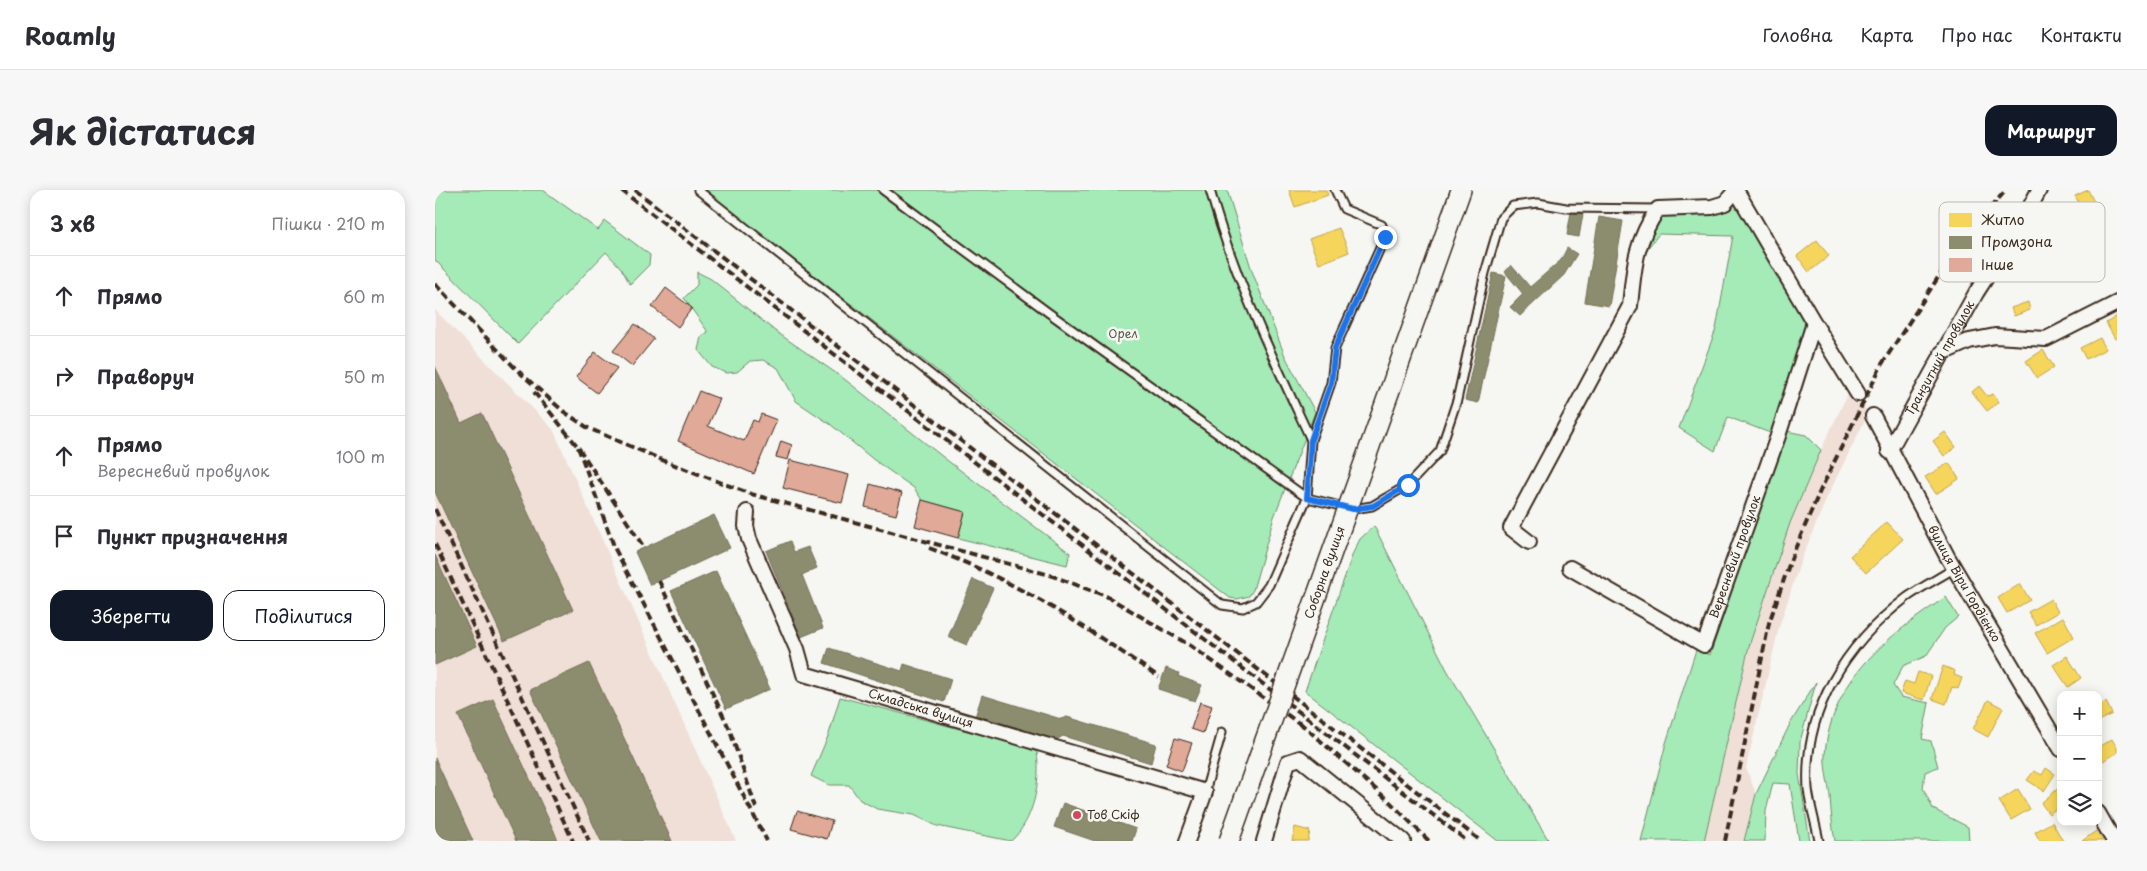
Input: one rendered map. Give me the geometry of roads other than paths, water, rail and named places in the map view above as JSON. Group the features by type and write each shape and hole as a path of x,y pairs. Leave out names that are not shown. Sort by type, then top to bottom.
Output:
{"main road":[{"name":"Соборна вулиця","path":"1229,841 1461,190"}],"street":[{"path":"1529,542 1511,528 1630,306 1634,265 1644,229 1658,209 1712,208 1725,203 1736,190 1858,394"},
{"name":"Транзитний провулок","path":"2033,202 2039,190"},
{"name":"Транзитний провулок","path":"1889,451 1983,282"},
{"path":"1942,353 1969,341 1995,336 2046,339 2117,303"},
{"name":"Вересневий провулок","path":"1571,568 1704,645 1778,436 1814,323"},
{"name":"вулиця Віри Гордієнко","path":"1873,416 1889,451 1955,568 2057,742"},
{"name":"Складська вулиця","path":"747,512 746,526 749,539 797,649 804,674 1205,792"},
{"path":"1264,841 1288,762 1300,758 1403,841"},
{"path":"1187,841 1205,792"},
{"path":"2102,821 2114,841"}],"lane":[{"path":"698,190 1222,605 1243,608 1256,602 1269,585 1307,498 1311,440 1331,383 1335,348 1385,237 1382,225 1344,210 1335,190"},
{"path":"883,190 1049,313 1307,498 1353,509 1373,506 1408,485 1440,451 1457,400 1485,272 1501,218 1513,206 1538,203 1566,208 1658,209"},
{"path":"1210,190 1252,314 1311,440"},
{"path":"1819,841 1809,780 1811,746 1817,715 1827,689 1862,638 1907,597 1955,568"},
{"path":"1205,792 1222,732"}],"railway":[{"path":"621,190 1467,841"},
{"path":"635,190 1481,841"},
{"path":"1996,202 2006,190"},
{"path":"1725,841 1769,623 1792,556 1820,491 1882,364 1939,276"},
{"path":"435,284 517,370 563,411 588,428 667,462 751,494 1050,575 1106,596 1191,646 1303,726"},
{"path":"534,392 578,447 643,546"},
{"path":"578,447 615,549 767,841"},
{"path":"435,509 589,841"},
{"path":"435,544 573,841"},
{"path":"929,548 992,575 1049,605 1159,677"},
{"path":"659,581 729,728 756,808"},
{"path":"1299,722 1389,801 1429,841"}],"place":[{"name":"Тов Скіф","path":"1077,815"}],"park label":[{"name":"Орел","path":"1123,334"}]}
